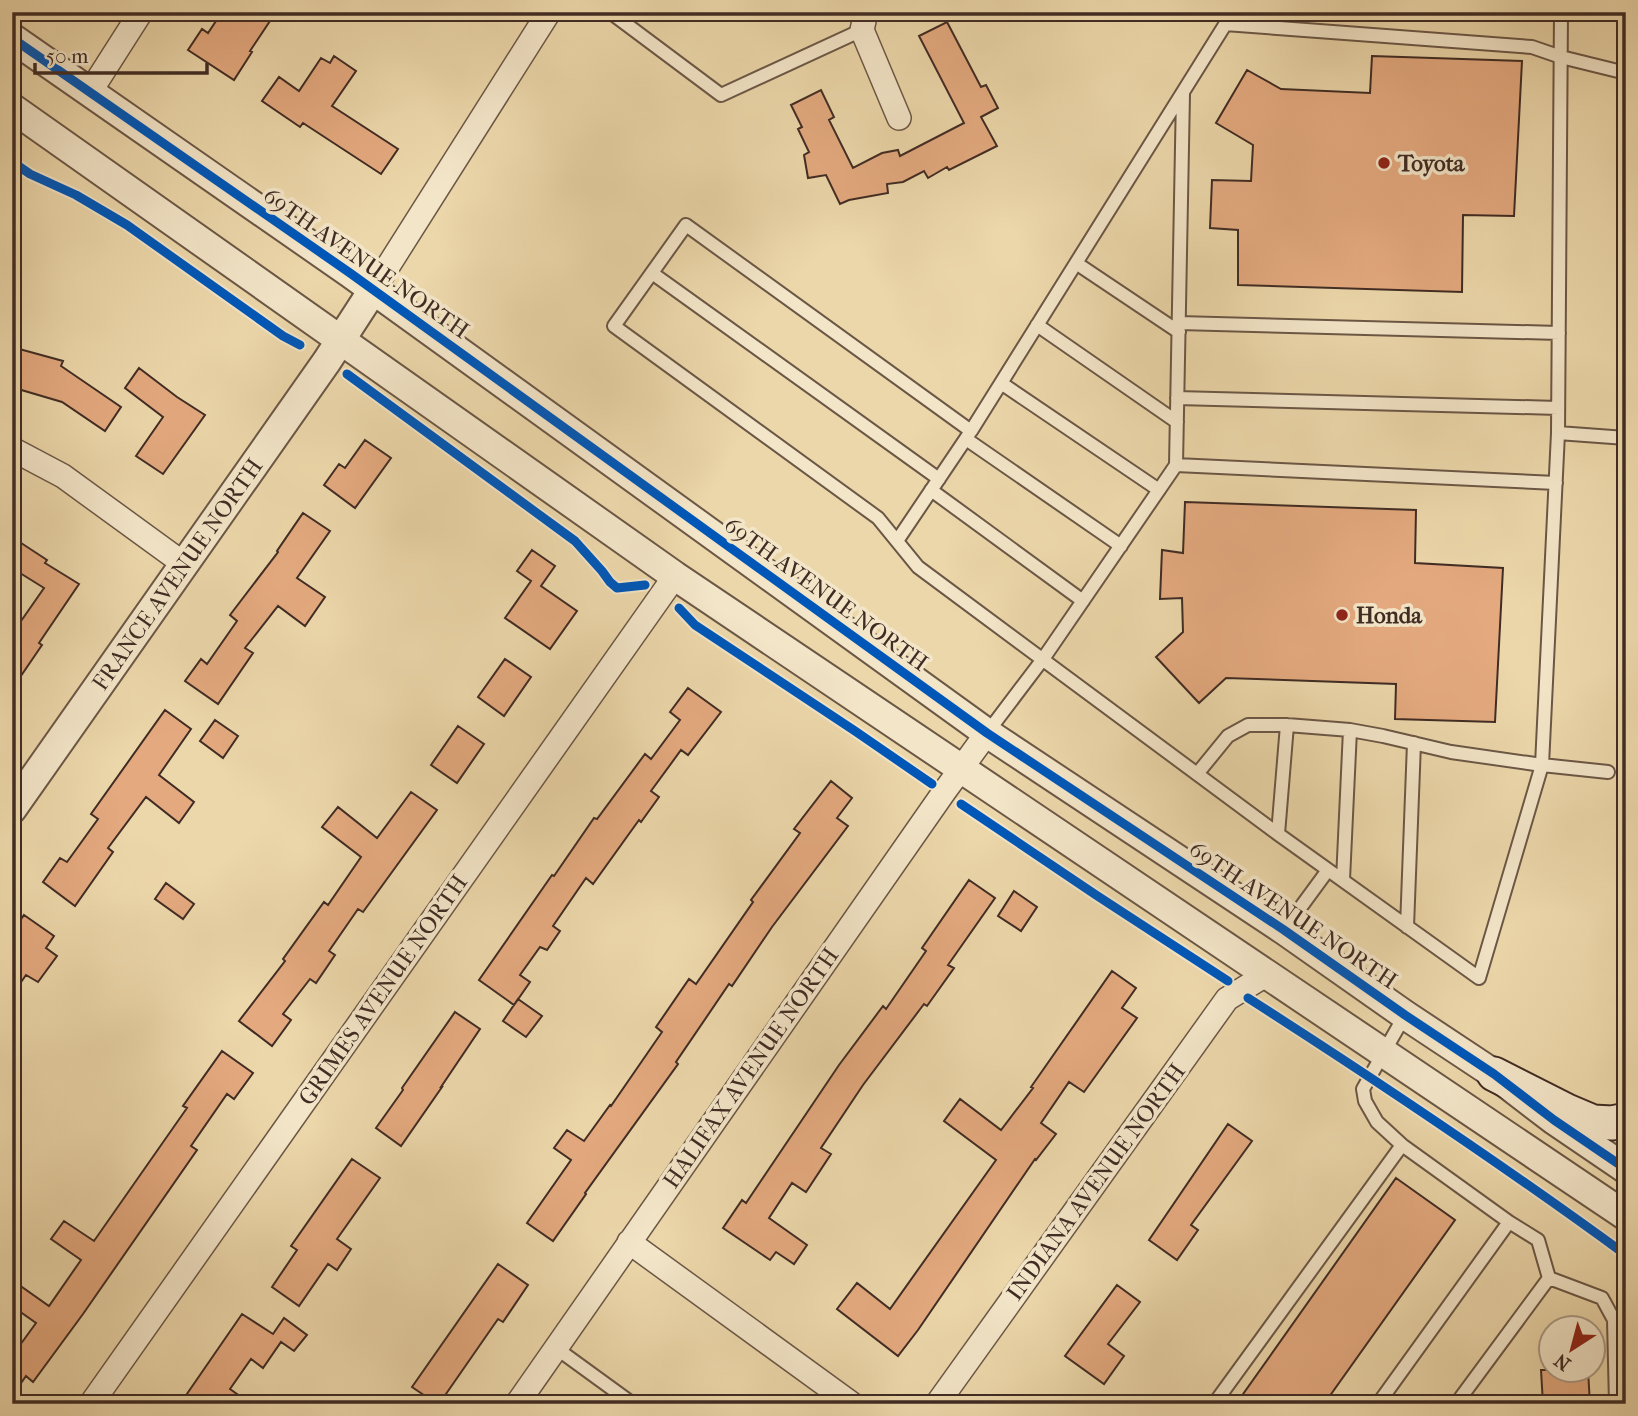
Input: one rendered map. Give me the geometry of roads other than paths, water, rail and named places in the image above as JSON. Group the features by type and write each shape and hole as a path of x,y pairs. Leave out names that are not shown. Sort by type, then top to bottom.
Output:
{"main road":[{"path":"1494,1074 1593,1122 1612,1123 1626,1120"}],"street":[{"path":"90,92 141,12"},
{"path":"373,290 549,12"},
{"path":"864,21 900,118"},
{"name":"69TH AVENUE NORTH","path":"12,38 373,290 987,733 1284,930 1494,1074 1554,1120 1626,1169"},
{"path":"12,107 675,576 1626,1216"},
{"name":"FRANCE AVENUE NORTH","path":"12,808 341,340 373,290"},
{"path":"12,449 63,477 184,564"},
{"name":"GRIMES AVENUE NORTH","path":"91,1404 675,576"},
{"name":"HALIFAX AVENUE NORTH","path":"517,1404 987,733"},
{"name":"INDIANA AVENUE NORTH","path":"937,1404 1227,999 1267,974"},
{"path":"629,1242 852,1404"}],"lane":[{"path":"610,12 721,95 864,21"},
{"path":"897,541 968,435 1233,12"},
{"path":"1121,546 686,225 614,327 877,518 918,566 1278,834 1479,978 1542,765 1559,408 1561,12"},
{"path":"1225,24 1532,47 1626,73"},
{"path":"987,733 1043,659 1176,465 1183,92"},
{"path":"1076,263 1179,328 1559,333"},
{"path":"652,273 939,479"},
{"path":"1037,326 1177,422"},
{"path":"1001,383 1159,490"},
{"path":"1177,398 1559,408"},
{"path":"1558,433 1626,438"},
{"path":"1176,465 1556,483"},
{"path":"931,490 1083,601"},
{"path":"1197,774 1228,736 1248,725 1349,730 1451,752 1608,772"},
{"path":"1278,834 1287,725"},
{"path":"1343,880 1349,730"},
{"path":"1407,927 1413,743"},
{"path":"1284,930 1328,870"},
{"path":"1405,1015 1363,1089 1365,1101 1377,1122 1402,1145 1538,1240 1549,1278"},
{"path":"1214,1404 1402,1145"},
{"path":"1378,1404 1509,1222"},
{"path":"1456,1404 1549,1278"},
{"path":"1549,1278 1602,1298 1614,1320 1616,1404"},
{"path":"556,1348 633,1404"}],"place":[{"name":"Toyota","path":"1384,163"},
{"name":"Honda","path":"1342,615"}]}
